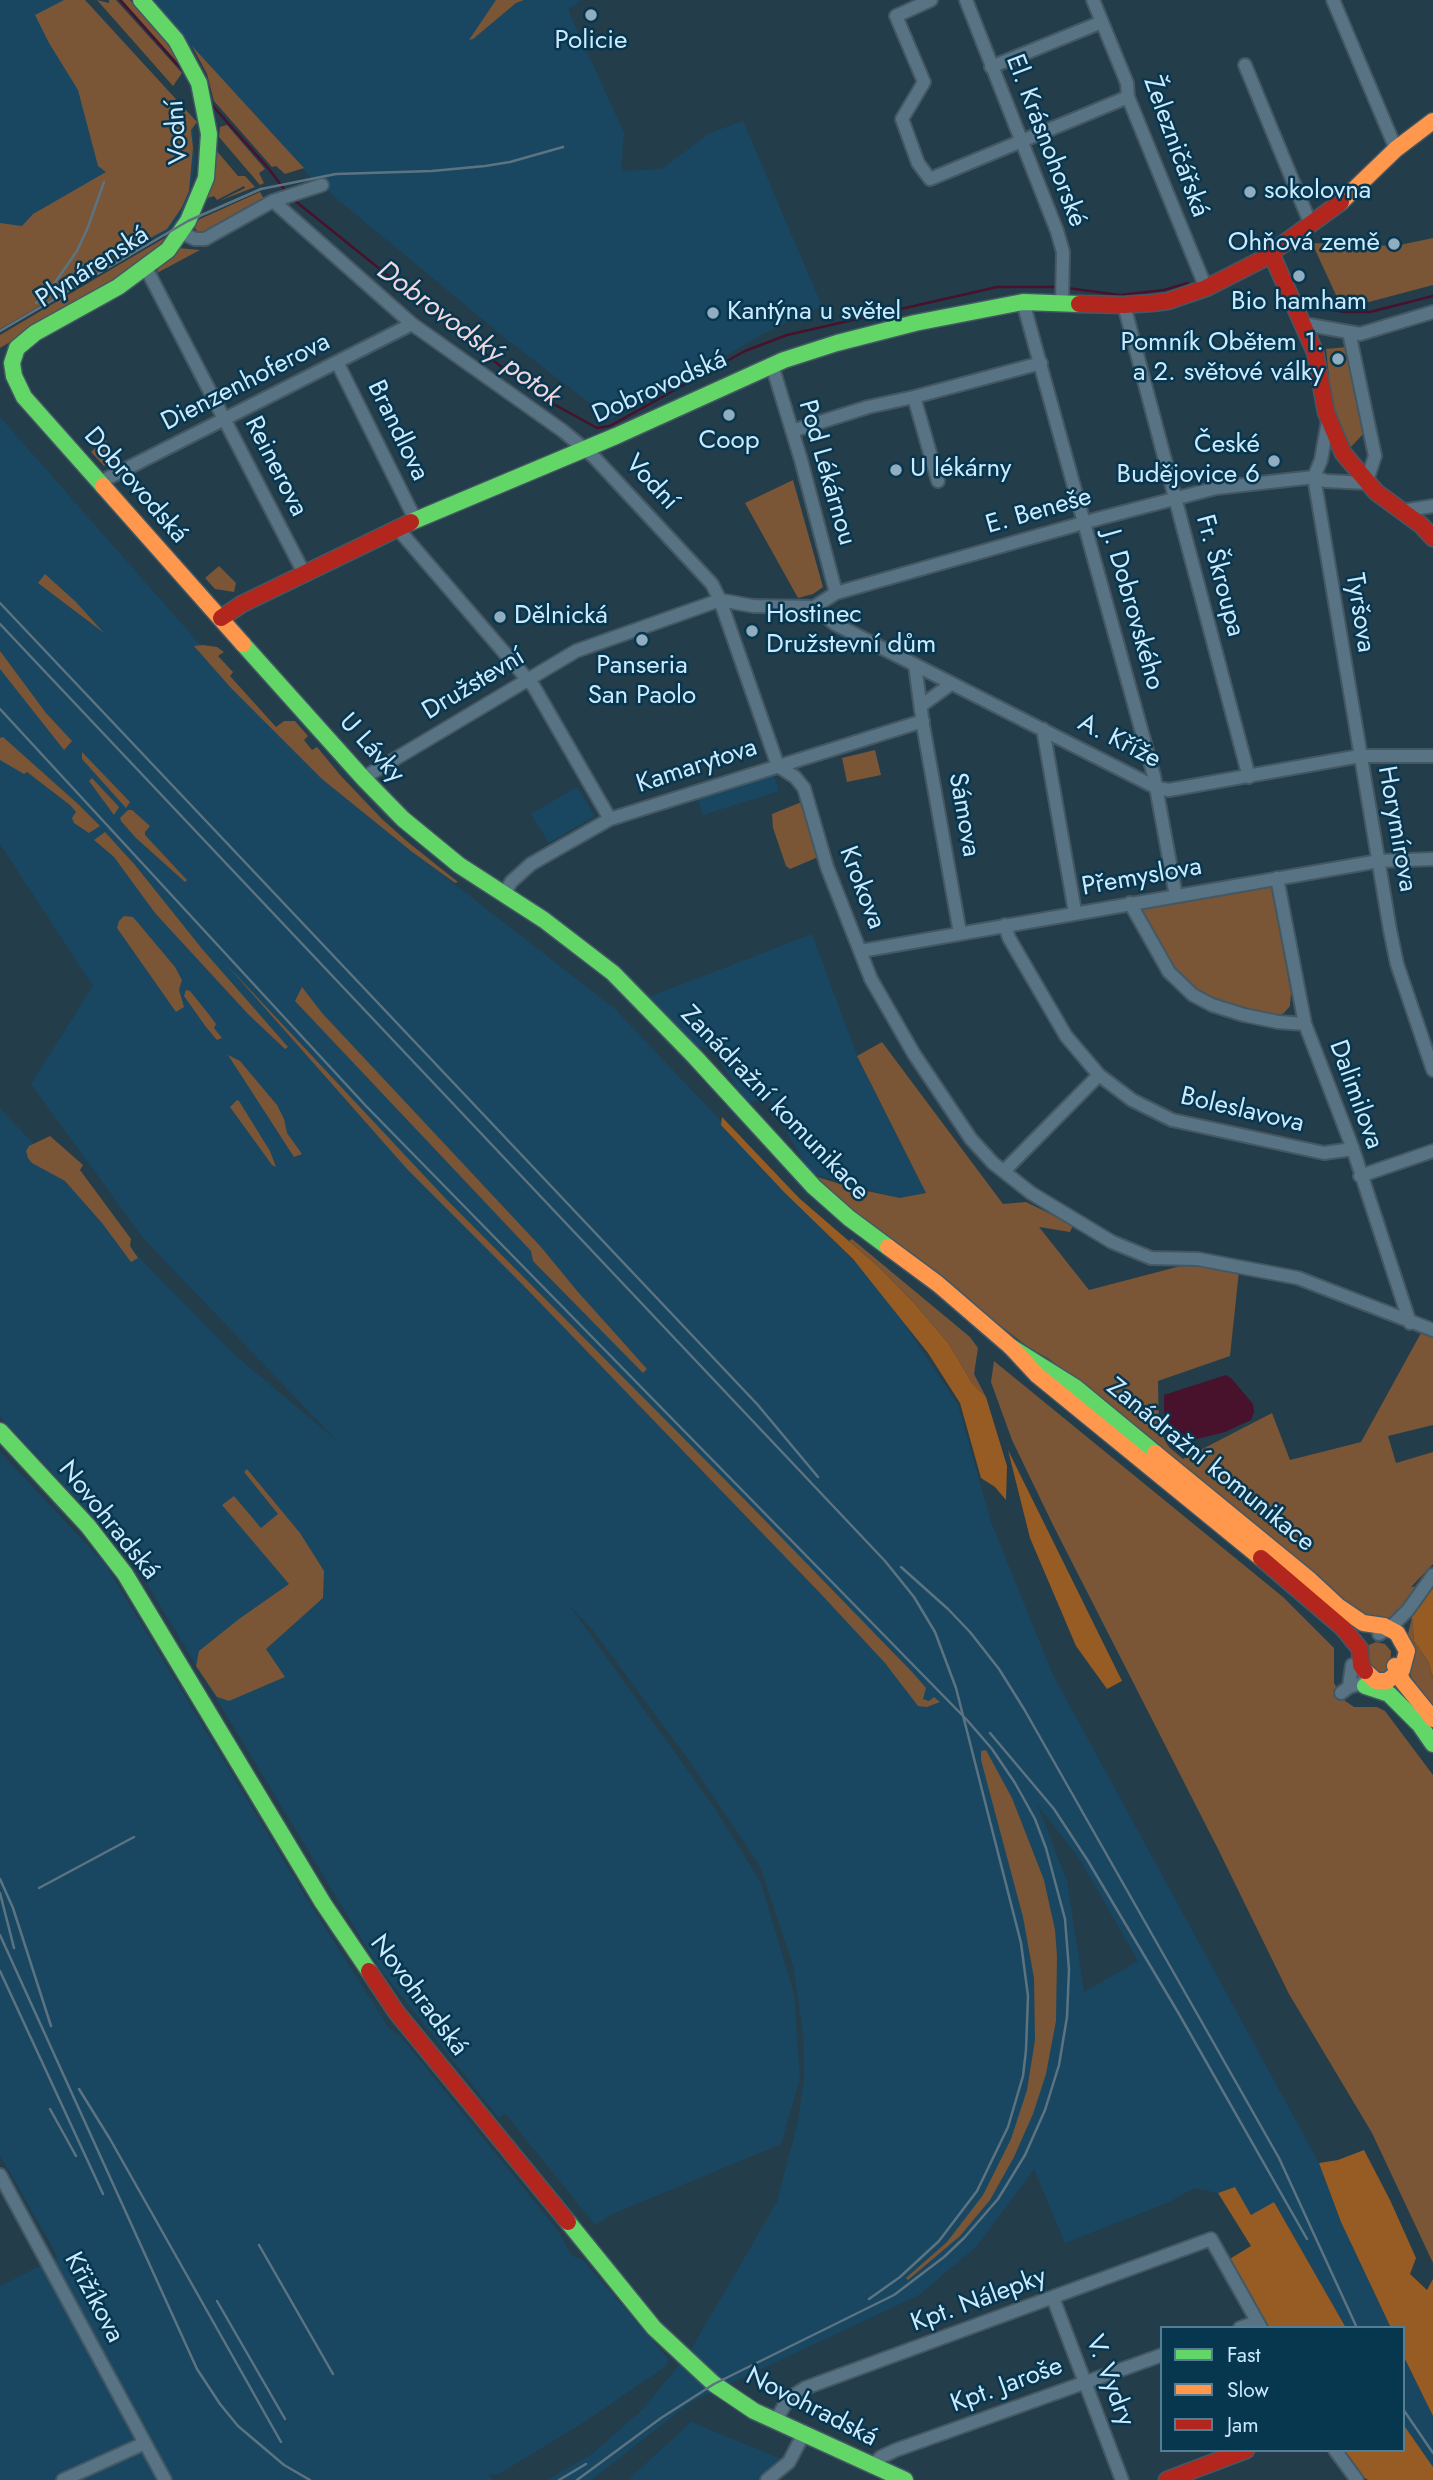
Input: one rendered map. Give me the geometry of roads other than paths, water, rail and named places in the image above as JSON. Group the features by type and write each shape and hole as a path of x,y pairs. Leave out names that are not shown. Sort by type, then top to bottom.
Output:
{"main road":[{"name":"Vodní","path":"141,0 176,40 199,83 207,123 206,178 182,233"},
{"name":"Dobrovodská","path":"6,361 24,397 221,618 242,604 398,529 772,365 919,322 1062,292 1124,305 1168,301 1206,288 1271,253 1332,210 1396,149 1433,121"},
{"name":"Plynárenská","path":"6,361 35,333 118,287 146,268 168,250 182,233"},
{"path":"1271,253 1317,357 1328,421 1343,453 1382,498 1402,510 1433,538"},
{"name":"U Lávky","path":"221,618 363,778 430,843 459,865 505,893"},
{"name":"Zanádražní komunikace","path":"505,893 612,973 695,1057 814,1187 849,1218 939,1284 1011,1347 1037,1375 1359,1631 1381,1632 1403,1640"},
{"name":"Novohradská","path":"0,1431 88,1526 125,1574 323,1903 397,2013 654,2328 714,2384 754,2411 905,2480"},
{"name":"Zanádražní komunikace","path":"1331,1608 1354,1654"},
{"path":"1354,1654 1365,1637 1381,1632 1390,1639 1396,1646 1398,1658 1395,1666 1402,1670 1426,1718 1433,1744"},
{"path":"1402,1670 1407,1651 1403,1640"},
{"path":"1354,1654 1361,1651 1362,1669 1368,1676 1362,1685"},
{"path":"1362,1685 1402,1670"},
{"path":"1362,1685 1396,1690 1426,1718"},
{"path":"1167,2480 1241,2452"}],"street":[{"path":"931,0 896,16 924,82 902,119 918,163 930,179 1128,97"},
{"name":"El. Krásnohorské","path":"966,0 1061,244 1062,292"},
{"name":"Železničářská","path":"1093,0 1127,83 1128,97 1206,288"},
{"path":"1333,0 1396,149"},
{"path":"992,67 1102,22"},
{"path":"1245,65 1311,225"},
{"name":"Plynárenská","path":"182,233 195,239 205,239 278,200 323,186"},
{"name":"Vodní","path":"278,200 412,324 563,431 593,456 705,577 720,600"},
{"name":"Reinerova","path":"146,268 305,575"},
{"name":"J. Dobrovského","path":"1023,302 1157,789 1175,896"},
{"name":"Fr. Škroupa","path":"1124,305 1249,777"},
{"path":"1304,324 1360,334 1433,312"},
{"name":"Dienzenhoferova","path":"100,482 412,324"},
{"path":"1349,332 1375,456 1366,482"},
{"name":"Brandlova","path":"337,362 416,521"},
{"path":"792,431 868,407 1041,363"},
{"name":"Pod Lékárnou","path":"772,365 836,593"},
{"path":"914,397 938,481"},
{"path":"1314,477 1321,460 1328,421"},
{"name":"E. Beneše","path":"814,607 836,593 1216,488 1314,477 1326,481 1366,482"},
{"name":"Tyršova","path":"1314,477 1360,756"},
{"path":"1402,510 1433,506"},
{"path":"398,529 537,693 610,820"},
{"name":"Družstevní","path":"363,778 576,651 720,600 753,606 814,607"},
{"name":"Krokova","path":"720,600 778,765 804,788 827,867 871,979 914,1054 971,1139 993,1163 1031,1193 1112,1242 1151,1258 1198,1259 1298,1278 1410,1322"},
{"name":"A. Kříže","path":"814,607 835,624 1157,789 1169,790 1249,777 1360,756 1433,756"},
{"name":"Sámova","path":"915,665 960,933"},
{"path":"922,705 951,684"},
{"name":"Kamarytova","path":"505,893 517,874 531,864 610,820 923,721"},
{"path":"1043,729 1076,912"},
{"name":"Horymírova","path":"1360,756 1397,964 1433,1070"},
{"name":"Přemyslova","path":"861,951 1379,861 1433,859"},
{"name":"Dalimilova","path":"1277,878 1305,1024 1353,1149 1410,1322"},
{"path":"1130,903 1169,972 1193,995 1212,1005 1244,1015 1278,1023 1305,1024"},
{"name":"Boleslavova","path":"1005,925 1009,938 1066,1037 1099,1075 1132,1100 1172,1120 1324,1153 1353,1149"},
{"path":"1004,1171 1099,1075"},
{"path":"1360,1176 1433,1151"},
{"path":"1410,1322 1433,1330"},
{"path":"1381,1632 1408,1610 1433,1575"},
{"path":"1403,1640 1408,1610"},
{"path":"1354,1654 1362,1685"},
{"name":"Křižíkova","path":"0,2175 165,2480"},
{"name":"Kpt. Nálepky","path":"775,2422 788,2399 805,2388 1211,2239 1259,2325"},
{"name":"V. Vydry","path":"1053,2298 1122,2480"},
{"name":"Kpt. Jaroše","path":"872,2466 881,2457 896,2450 1160,2356"},
{"path":"767,2480 789,2462 803,2435"},
{"path":"63,2480 145,2443"},
{"path":"1336,2452 1357,2480"}],"waterway":[{"name":"Dobrovodský potok","path":"120,0 185,73"},
{"name":"Dobrovodský potok","path":"212,105 287,193"},
{"name":"Dobrovodský potok","path":"294,200 504,369 548,401 597,428 610,426 745,351 787,335 997,287 1057,287"},
{"name":"Dobrovodský potok","path":"1067,288 1120,295 1164,290 1188,283"},
{"name":"Dobrovodský potok","path":"1307,305 1344,312 1370,312 1433,296"}],"railway":[{"path":"0,331 188,221 261,189 336,174 432,171 485,166 563,147"},
{"path":"36,303 49,291 77,251 104,182"},
{"path":"0,603 757,1404 818,1477"},
{"path":"0,624 885,1561 914,1597 935,1632 956,1688 1021,1943 1028,1996 1026,2050 1023,2076 1008,2127 977,2191 939,2241 900,2277 869,2299"},
{"path":"0,709 366,1106 967,1720 992,1749 1015,1783 1035,1819 1046,1848 1065,1919 1069,1970 1067,2017 1059,2065 1045,2110 1025,2155 998,2199 944,2257 894,2295 714,2384 661,2418 577,2480"},
{"path":"901,1567 970,1632 999,1669 1024,1709 1279,2158 1356,2326"},
{"path":"990,1733 1054,1809 1088,1861 1307,2239"},
{"path":"39,1888 134,1837"},
{"path":"0,1879 13,1908 51,2026"},
{"path":"0,1893 14,1948"},
{"path":"0,1935 197,2369 238,2426 284,2465 310,2480"},
{"path":"0,1971 103,2194"},
{"path":"79,2089 281,2442"},
{"path":"50,2109 76,2156"},
{"path":"259,2245 333,2374"},
{"path":"217,2301 285,2419"},
{"path":"1405,2412 1433,2453"},
{"path":"559,2480 586,2464"}],"place":[{"name":"Policie","path":"591,15"},
{"name":"sokolovna","path":"1250,192"},
{"name":"Ohňová země","path":"1394,244"},
{"name":"Bio hamham","path":"1299,276"},
{"name":"Kantýna u světel","path":"713,313"},
{"name":"Pomník Obětem 1. a 2. světové války","path":"1338,359"},
{"name":"Coop","path":"729,415"},
{"name":"České Budějovice 6","path":"1274,461"},
{"name":"U lékárny","path":"896,470"},
{"name":"Dělnická","path":"500,617"},
{"name":"Hostinec Družstevní dům","path":"752,631"},
{"name":"Panseria San Paolo","path":"642,640"}]}
